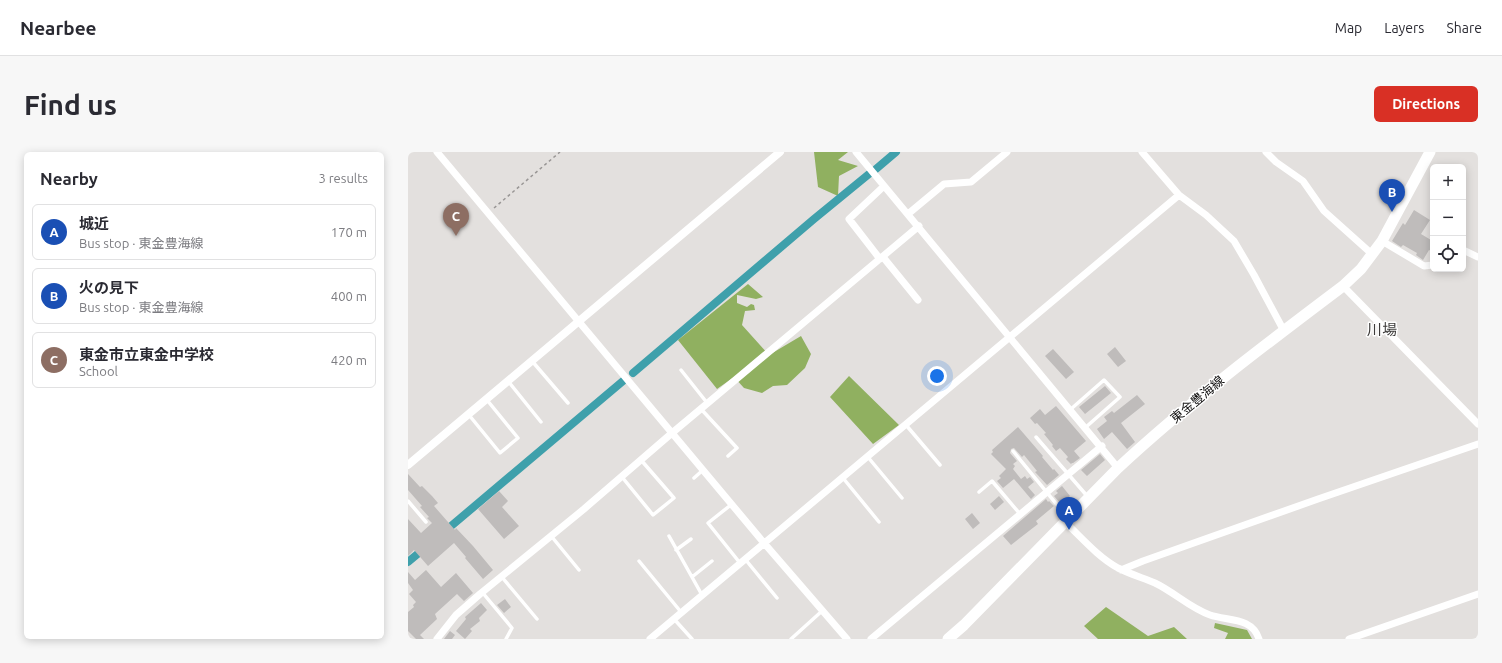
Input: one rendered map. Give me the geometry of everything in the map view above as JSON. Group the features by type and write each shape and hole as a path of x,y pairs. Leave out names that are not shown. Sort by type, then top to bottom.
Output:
{"main road":[{"name":"東金豊海線","path":"948,639 964,625 1118,468 1180,412 1220,379 1343,286 1361,269 1382,241 1430,152"}],"street":[{"path":"438,152 844,638"},
{"path":"408,465 780,152"},
{"path":"856,152 1102,446 1118,468"},
{"path":"908,214 944,184 971,182 1007,152"},
{"path":"1142,152 1179,195 1206,214 1234,241 1254,274 1284,331"},
{"path":"1266,152 1276,162 1302,181 1324,210 1372,254"},
{"path":"884,186 849,219 918,300"},
{"path":"650,639 866,456 1179,195"},
{"path":"437,639 456,615 482,592 552,537 672,433 919,226"},
{"path":"1382,241 1424,266 1430,266"},
{"path":"1466,251 1478,257"},
{"path":"1343,286 1478,424"},
{"path":"1121,570 1318,499 1478,444"},
{"path":"871,639 1102,446"},
{"path":"1067,520 1100,556 1121,570 1154,583 1210,615 1248,624 1257,633 1259,639"},
{"path":"1349,639 1478,594"}],"lane":[{"path":"532,361 568,403"},
{"path":"681,370 708,404"},
{"path":"1071,409 1104,380 1120,398 1086,427"},
{"path":"508,381 541,422"},
{"path":"468,414 500,453 518,438 487,399"},
{"path":"701,409 737,448 728,456"},
{"path":"905,424 940,465"},
{"path":"1036,437 1089,498"},
{"path":"1013,451 1047,492 1067,520"},
{"path":"866,456 902,498"},
{"path":"622,477 654,515 664,507 674,498 642,460"},
{"path":"694,478 703,470"},
{"path":"842,477 879,522"},
{"path":"979,492 992,481 1020,515"},
{"path":"408,501 426,522"},
{"path":"732,504 708,524 777,598"},
{"path":"669,536 702,595"},
{"path":"552,537 579,570"},
{"path":"676,550 691,539"},
{"path":"639,561 681,612"},
{"path":"692,577 712,561"},
{"path":"501,576 537,619"},
{"path":"482,592 512,628 506,639"},
{"path":"791,639 822,611"},
{"path":"674,619 692,639"}],"path":[{"path":"488,213 560,152"}],"green space":[{"path":"814,152 848,152 838,160 858,166 839,176 838,196 818,187"},
{"path":"748,284 763,297 756,299 737,295 737,303 747,307 751,304 754,305 755,310 745,311 742,325 769,355 801,336 811,354 805,368 787,385 773,386 762,393 744,388 734,377 717,389 678,340"},
{"path":"849,376 899,425 873,444 830,397"},
{"path":"1106,607 1148,636 1174,627 1187,639 1098,639 1084,626"},
{"path":"1215,623 1247,630 1252,639 1225,639 1228,633 1214,628"}],"building":[{"path":"1414,210 1430,220 1421,234 1430,239 1430,250 1423,260 1416,255 1417,253 1403,245 1401,247 1392,241 1403,223 1405,225"},
{"path":"1115,347 1126,361 1118,367 1107,354"},
{"path":"1053,349 1074,372 1066,379 1045,356"},
{"path":"1105,386 1111,393 1085,414 1079,407"},
{"path":"1137,395 1145,404 1121,423 1135,442 1127,449 1112,432 1104,439 1097,429 1107,421 1104,417 1112,411 1114,413"},
{"path":"1056,406 1086,441 1074,451 1080,458 1071,464 1066,459 1068,457 1060,448 1056,451 1044,434 1046,433 1030,418 1040,409 1045,415"},
{"path":"1018,427 1053,470 1054,469 1059,475 1047,485 1035,472 1037,471 1024,455 1022,457 1014,448 1011,449 1010,453 1017,461 1013,464 1015,466 1013,469 1021,479 1025,476 1027,479 1030,477 1034,482 1028,487 1035,495 1031,499 1014,479 1003,488 997,481 1001,478 999,476 1006,469 991,454 993,452 992,450"},
{"path":"1100,454 1105,460 1087,476 1081,470"},
{"path":"408,474 420,487 422,486 432,496 438,503 434,506 455,530 456,528 473,546 493,570 483,579 454,543 428,566 414,550 408,556 408,519 421,533 432,523 420,507 422,506 408,490"},
{"path":"1062,486 1070,496 1064,501 1062,499 1059,502 1054,496 1058,493 1056,491"},
{"path":"499,491 508,501 502,507 519,526 504,539 478,509"},
{"path":"999,496 1004,502 995,510 990,504"},
{"path":"1046,499 1054,506 1036,521 1038,524 1011,545 1003,536"},
{"path":"972,513 980,523 973,529 965,519"},
{"path":"426,570 441,587 456,573 473,593 464,601 457,594 435,614 437,619 420,635 424,639 416,639 408,631 408,612 414,607 413,605 416,602 409,594 413,590 408,583 408,572 415,580"},
{"path":"505,599 511,607 504,613 497,605"},
{"path":"481,603 487,610 479,618 480,621 470,629 472,631 465,639 456,631 466,619 465,617"},
{"path":"450,631 455,635 452,639 444,639"}],"waterway":[{"path":"876,169 896,152"},
{"path":"633,373 869,174"},
{"path":"444,532 623,381"},
{"path":"408,562 426,547"}],"place":[{"name":"火の見下","path":"1392,212"},
{"name":"東金市立東金中学校","path":"456,236"},
{"name":"城近","path":"1069,530"}],"district":[{"name":"川場","path":"1382,329"}]}
